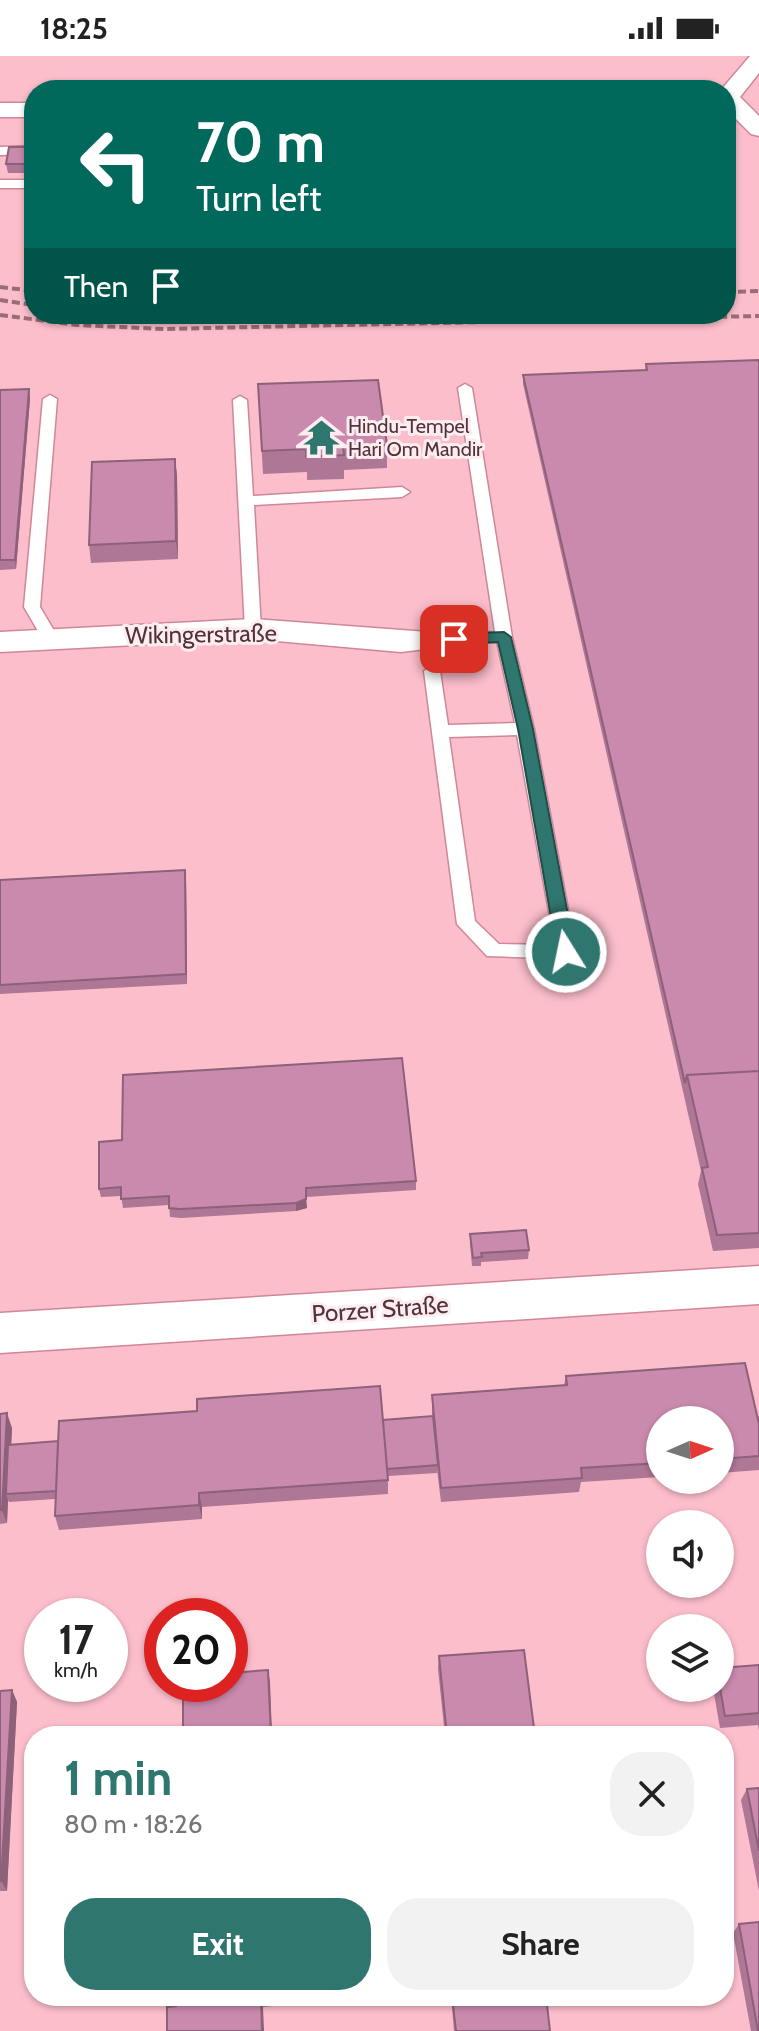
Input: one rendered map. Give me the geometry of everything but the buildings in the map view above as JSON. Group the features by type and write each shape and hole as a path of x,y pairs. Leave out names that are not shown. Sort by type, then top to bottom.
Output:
{"street":[{"path":"736,90 759,59"},
{"path":"736,106 759,129"},
{"path":"0,110 24,110"},
{"name":"Wikingerstraße","path":"0,642 253,629 421,651"},
{"name":"Porzer Straße","path":"0,1333 759,1285"}],"lane":[{"path":"0,151 24,150"},
{"path":"0,184 24,184"},
{"path":"465,388 504,637 525,729 566,952 494,951 466,924 440,731 421,651 504,637"},
{"path":"50,399 32,607 51,639"},
{"path":"240,400 253,629"},
{"path":"247,501 402,492"},
{"path":"440,731 525,729"}],"railway":[{"path":"0,287 24,290"},
{"path":"736,292 759,291"},
{"path":"0,300 24,304"},
{"path":"0,315 24,318"},
{"path":"736,317 759,316"},
{"path":"69,324 163,329 392,324"}],"place":[{"name":"Hindu-Tempel Hari Om Mandir","path":"322,438"}],"route":[{"path":"454,639 504,637 525,729 566,952"}]}
